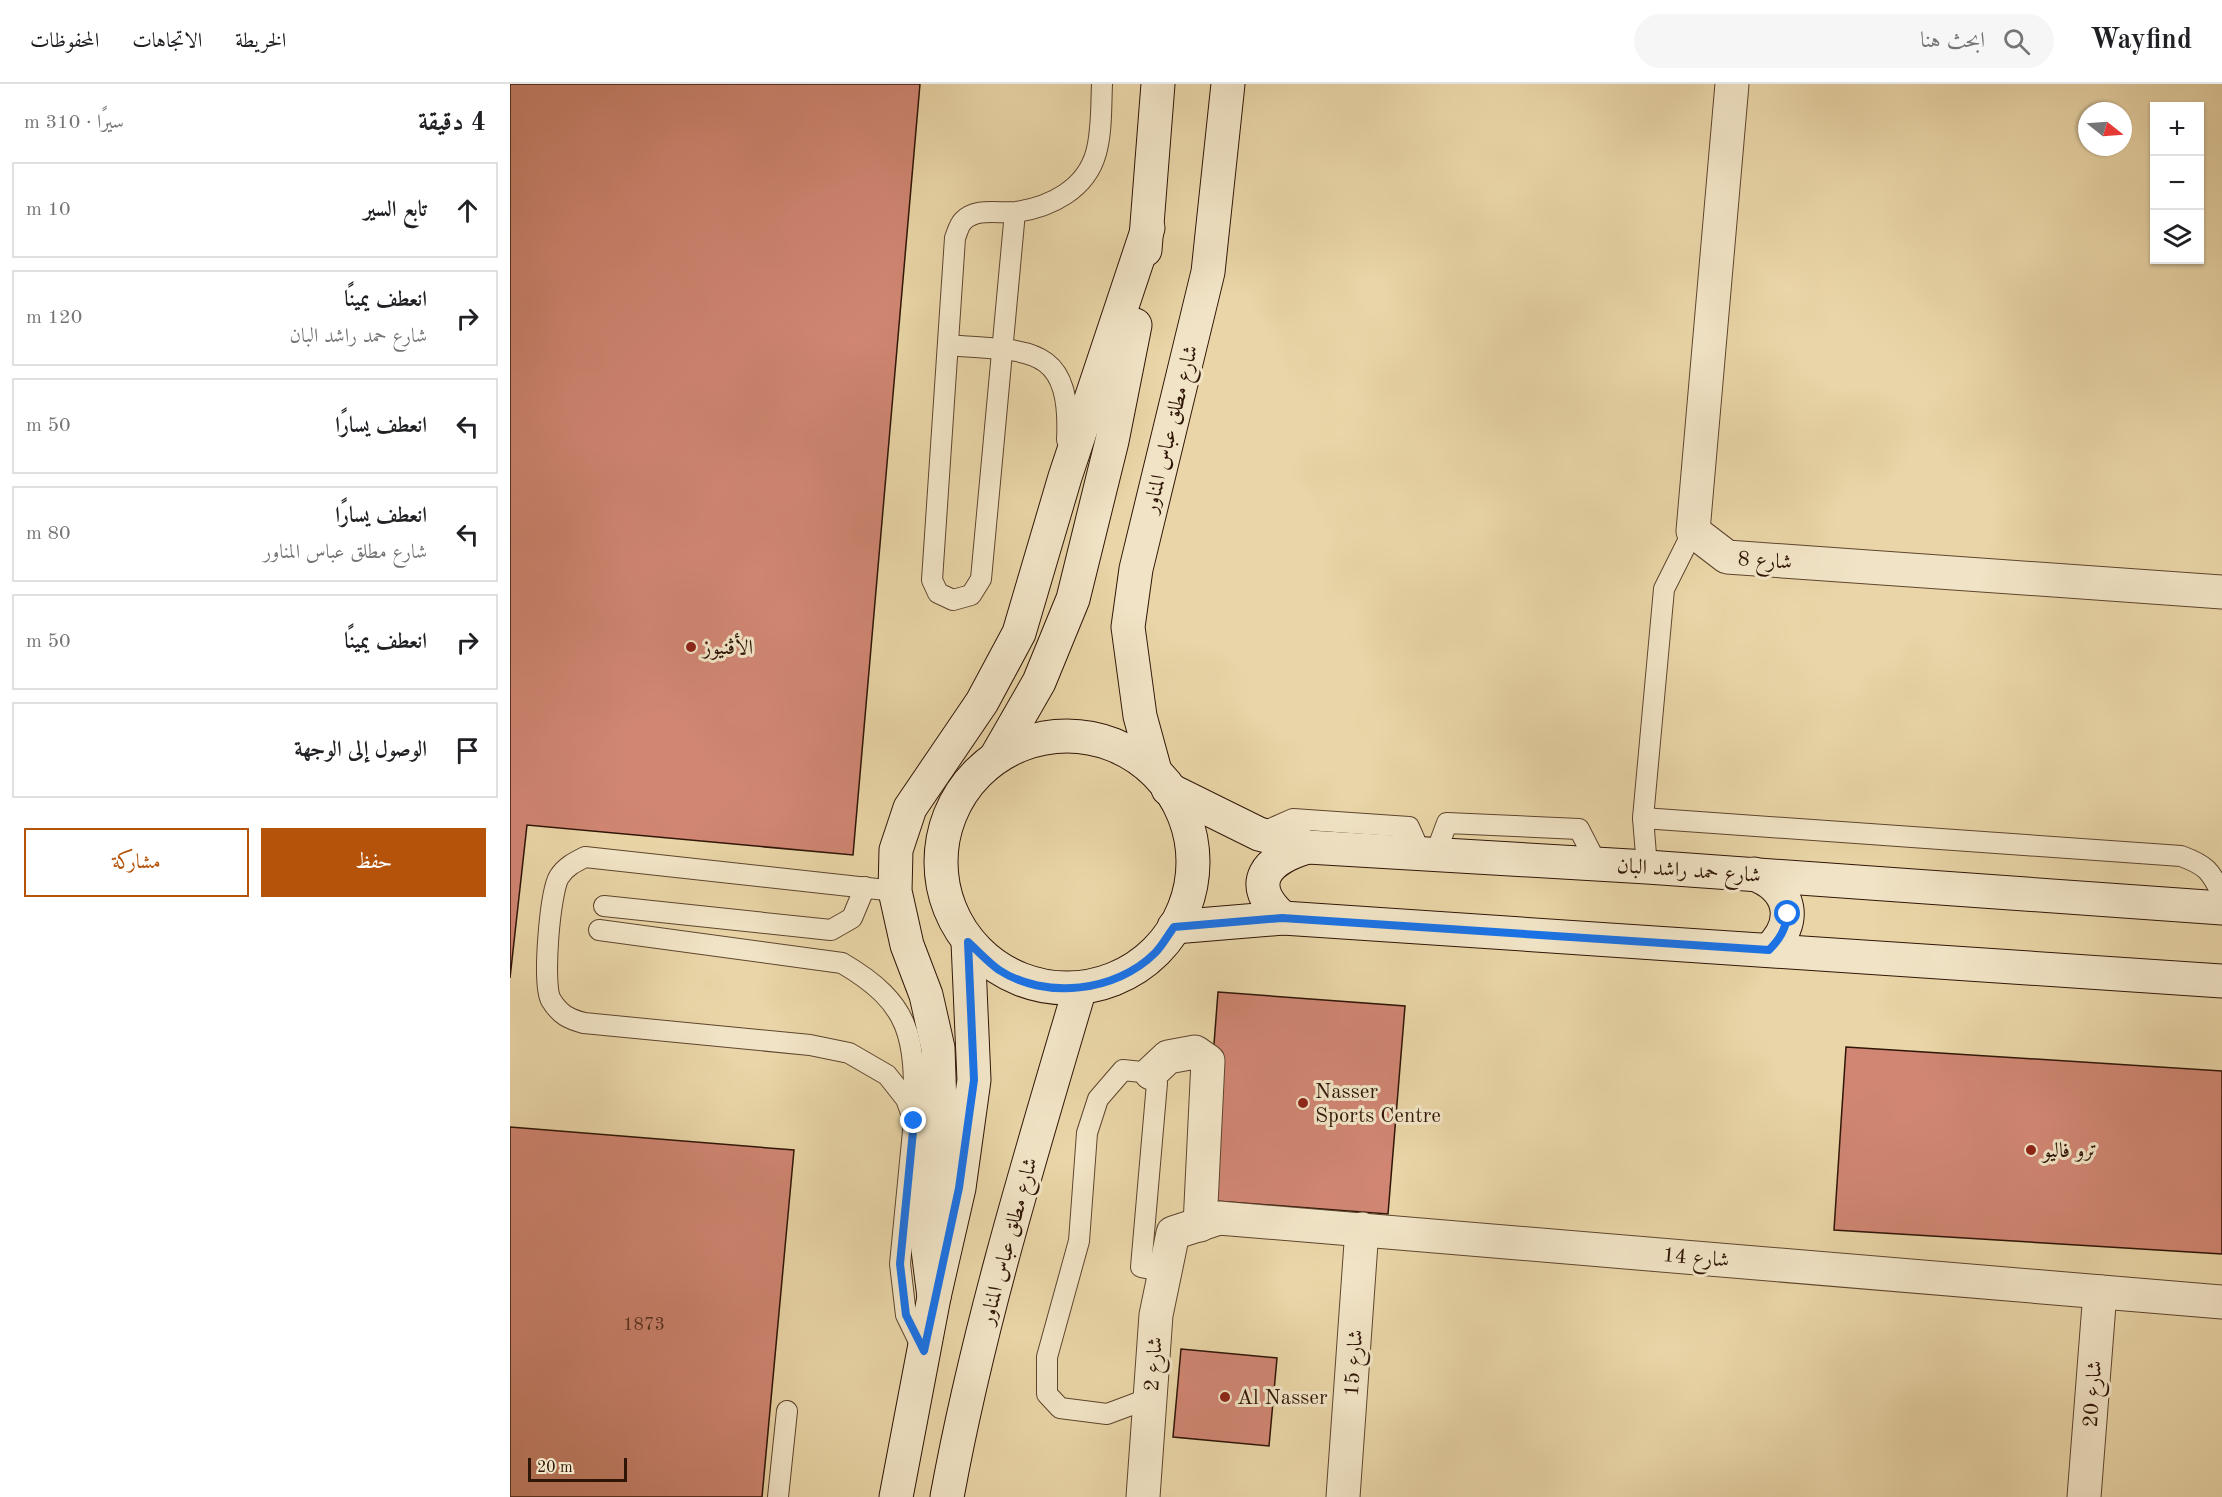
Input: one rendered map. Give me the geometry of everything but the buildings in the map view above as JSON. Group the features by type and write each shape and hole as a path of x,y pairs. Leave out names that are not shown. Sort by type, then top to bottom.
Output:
{"street":[{"path":"1158,84 1148,228 1138,305 1112,441 1073,599 1039,682 996,758 966,786 946,823 940,865 947,906 968,942 1000,970 1038,986 1080,988 1120,977 1155,953 1179,921 1191,883 1192,843 1179,804 1162,780"},
{"name":"شارع مطلق عباس المناور","path":"1162,780 1140,717 1128,627 1136,569 1208,272 1228,84"},
{"path":"1693,531 1732,84"},
{"path":"934,1297 925,1226 940,1106 938,1048 926,995 907,945 880,889 910,808 982,702 1019,633 1065,477 1148,228"},
{"name":"شارع 8","path":"1693,531 1727,557 2222,592"},
{"name":"شارع حمد راشد البان","path":"996,758 1035,739 1078,736 1120,747 1162,780 1259,834 1308,847 1754,874 2222,908"},
{"path":"1282,918 1269,906 1263,887 1266,869 1285,854 1308,847"},
{"path":"1754,874 1767,879 1778,888 1785,900 1788,914 1786,928 1769,950"},
{"path":"1174,927 1282,918 2222,981"},
{"path":"896,1497 934,1297 959,1188 974,1080 968,942"},
{"name":"شارع مطلق عباس المناور","path":"947,1497 959,1430 1034,1143 1080,988"},
{"name":"شارع 2","path":"1143,1497 1156,1316 1165,1272 1186,1229 1208,1061 1195,1052 1168,1057 1151,1073"},
{"name":"شارع 14","path":"1186,1229 1219,1218 2222,1302"},
{"name":"شارع 15","path":"1343,1497 1362,1229"},
{"name":"شارع 20","path":"2084,1497 2100,1292"}],"lane":[{"path":"1016,212 981,579 971,595 953,600 938,593 932,580 954,238 962,222 978,214 1016,212 1069,194 1084,178 1096,153 1102,84"},
{"path":"948,345 1027,352 1043,358 1059,377 1068,415 1065,477"},
{"path":"1647,867 1643,818 1664,589 1693,531"},
{"path":"1643,818 2181,856 2197,862 2212,872 2222,895"},
{"path":"1259,834 1293,819 1409,827 1428,854"},
{"path":"880,889 585,857 571,864 559,877 553,898 547,979 550,998 566,1018 584,1023 810,1045 849,1053 887,1075 906,1099 914,1121"},
{"path":"604,906 831,930 852,918 880,889"},
{"path":"599,930 842,963 870,980 895,1004 907,1028 915,1063 914,1121 900,1264 906,1315 924,1351"},
{"path":"1150,1398 1107,1414 1059,1408 1047,1394 1047,1357 1079,1241 1087,1133 1098,1099 1123,1070 1151,1073 1157,1083 1141,1267 1165,1272"},
{"path":"778,1497 787,1411"}],"place":[{"name":"الأڤنيوز","path":"691,647"},
{"name":"Nasser Sports Centre","path":"1303,1103"},
{"name":"ترو فاليو","path":"2031,1150"},
{"name":"Al Nasser","path":"1225,1397"}],"route":[{"path":"914,1121 900,1264 906,1315 924,1351 959,1188 974,1080 968,942 1000,970 1038,986 1080,988 1120,977 1155,953 1174,927 1246,919 1282,918 1393,924 1769,950 1786,928 1788,914"}]}
